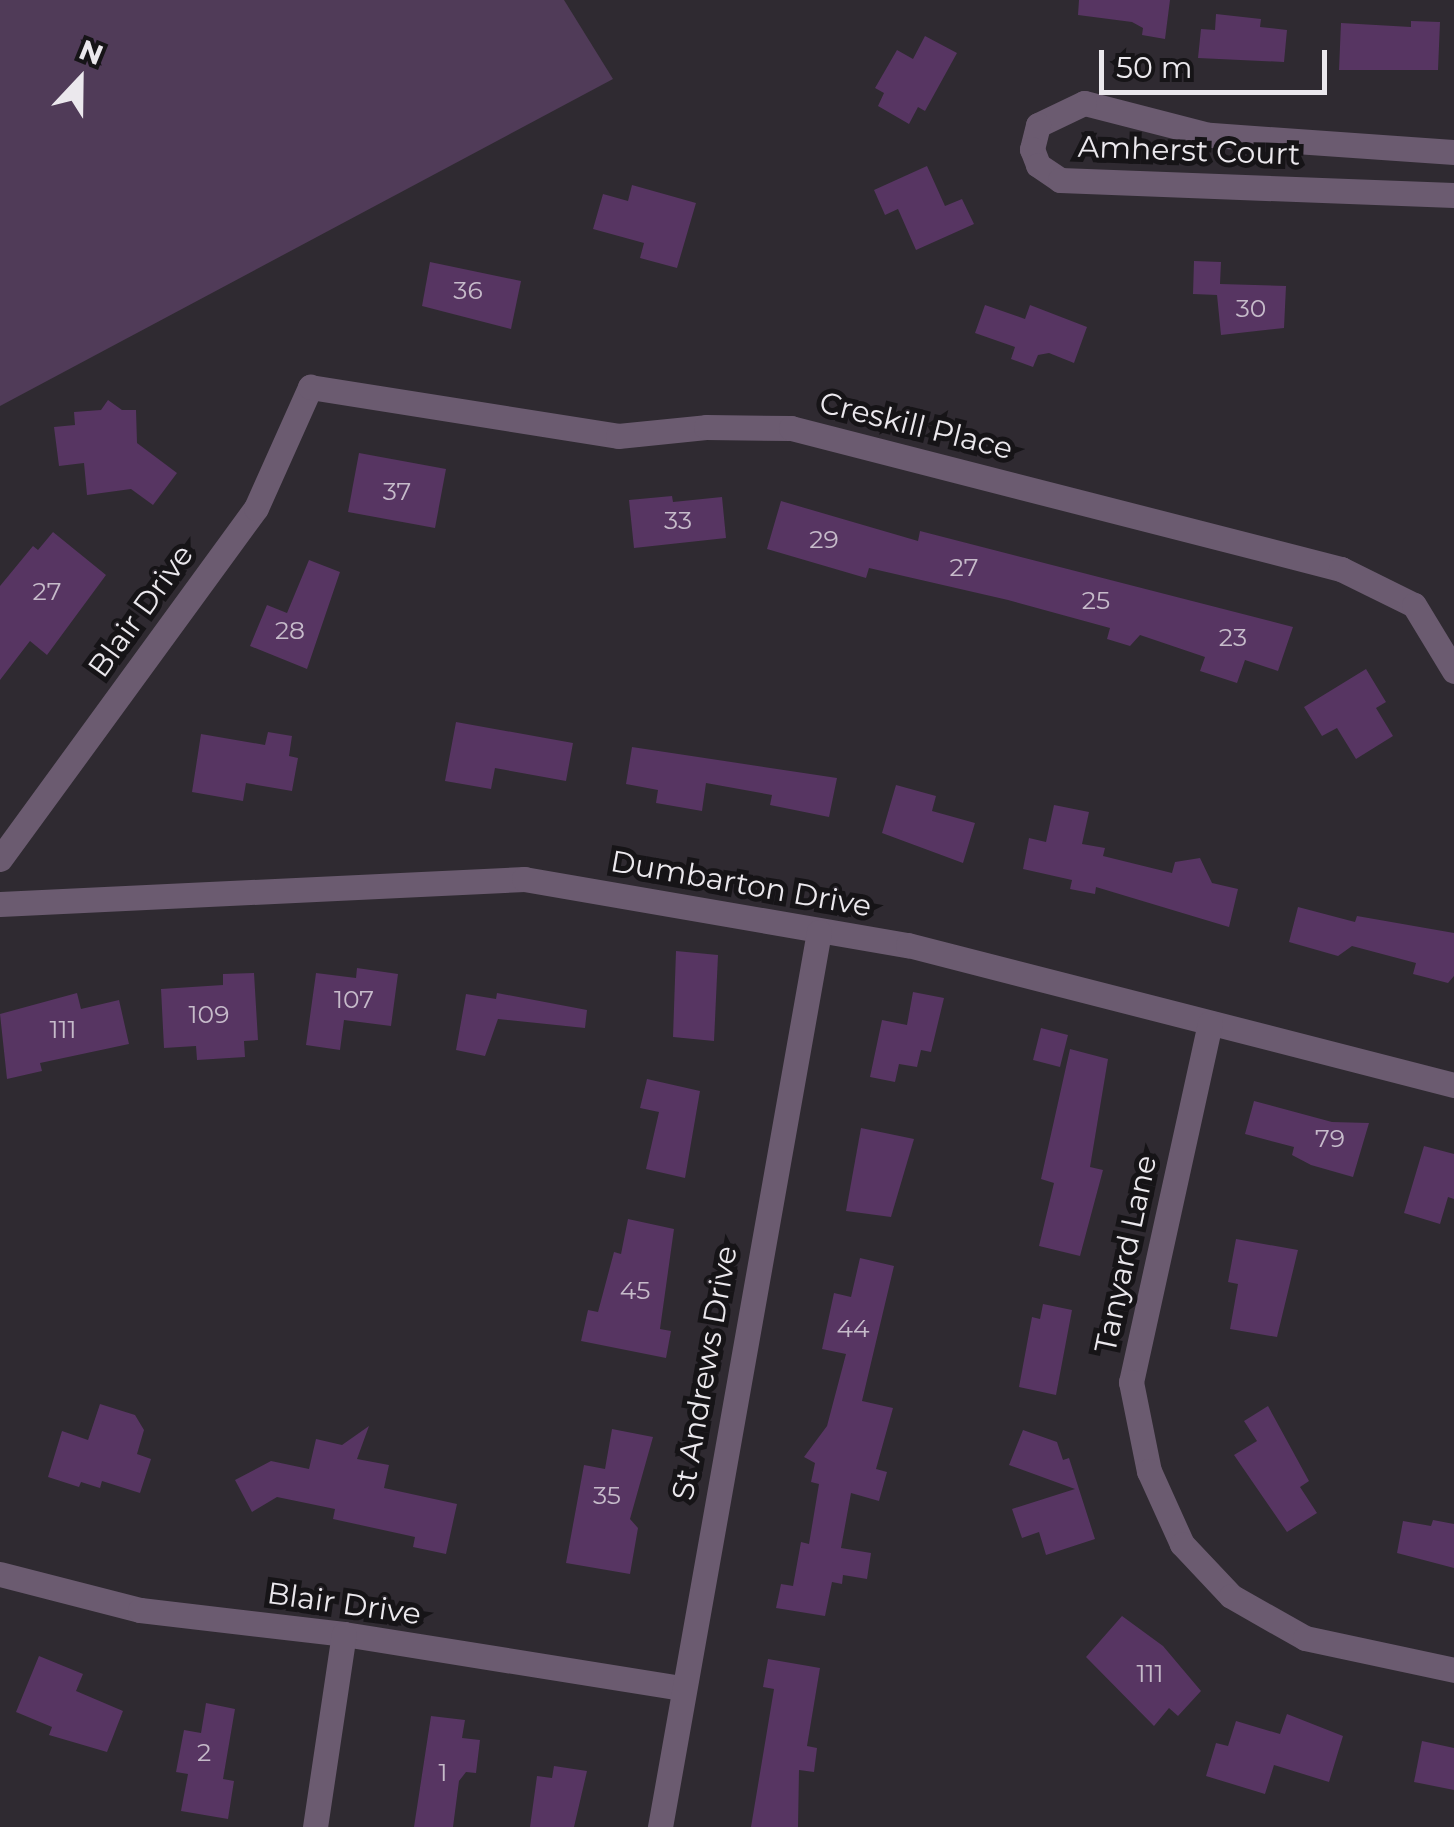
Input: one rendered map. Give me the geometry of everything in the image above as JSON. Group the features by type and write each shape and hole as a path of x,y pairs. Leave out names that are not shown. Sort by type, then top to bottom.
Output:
{"street":[{"name":"Amherst Court","path":"1454,152 1209,135 1084,103 1038,126 1032,150 1038,165 1060,180 1454,195"},
{"name":"Creskill Place","path":"310,387 618,436 706,427 791,428 1341,568 1414,605 1454,671"},
{"name":"Blair Drive","path":"0,860 256,508 310,387"},
{"name":"Dumbarton Drive","path":"0,904 524,879 908,946 1454,1085"},
{"name":"St Andrews Drive","path":"660,1827 680,1688 820,932"},
{"name":"Tanyard Lane","path":"1210,1024 1131,1382 1149,1471 1182,1544 1230,1596 1305,1638 1454,1670"},
{"name":"Blair Drive","path":"0,1574 140,1610 344,1634 680,1688"},
{"path":"315,1827 344,1634"}],"shaded area":[{"path":"0,0 564,0 613,79 0,406"}],"building":[{"path":"1079,0 1170,0 1165,39 1142,35 1143,28 1132,22 1078,15"},
{"path":"1216,14 1261,19 1260,27 1287,30 1284,62 1198,58 1201,29 1215,30"},
{"path":"1411,21 1440,22 1438,70 1339,70 1341,23 1411,27"},
{"path":"925,36 957,53 925,111 918,107 909,124 878,106 884,93 875,88 897,50 913,59"},
{"path":"927,166 945,206 962,199 974,224 916,250 898,209 885,215 874,190"},
{"path":"632,185 696,203 677,268 640,258 644,243 593,229 603,194 628,201"},
{"path":"1194,261 1221,262 1220,284 1286,286 1284,328 1221,335 1217,295 1193,294"},
{"path":"430,262 521,281 511,329 422,306"},
{"path":"985,305 1025,319 1030,305 1087,327 1074,363 1049,353 1038,355 1033,367 1011,359 1015,347 975,333"},
{"path":"108,400 122,410 136,410 137,443 177,473 153,505 131,489 87,495 84,463 59,466 54,427 75,425 74,412 101,410"},
{"path":"359,453 446,469 435,528 348,512"},
{"path":"672,496 673,502 722,497 726,538 634,548 629,500"},
{"path":"781,501 918,541 920,531 1293,627 1278,671 1245,660 1237,683 1200,671 1205,657 1140,635 1130,646 1107,639 1110,628 1008,600 869,568 866,578 767,549"},
{"path":"53,532 106,575 47,655 30,641 0,680 0,586 33,546 38,550"},
{"path":"309,560 340,572 307,669 250,646 267,605 287,613"},
{"path":"1366,669 1386,702 1376,708 1393,736 1356,759 1337,728 1322,736 1304,707"},
{"path":"456,722 573,743 566,781 495,768 491,789 445,781"},
{"path":"268,732 292,736 289,756 298,758 292,791 246,783 243,801 192,792 201,734 265,745"},
{"path":"632,747 837,778 829,817 770,805 772,795 706,783 702,811 656,803 658,790 626,784"},
{"path":"896,785 936,796 932,811 975,823 963,863 882,833"},
{"path":"1054,805 1089,812 1082,844 1105,848 1103,856 1172,873 1175,862 1200,858 1212,883 1238,889 1229,927 1096,887 1095,894 1070,889 1072,880 1023,869 1029,838 1046,842"},
{"path":"1298,907 1355,922 1357,916 1454,933 1454,976 1448,983 1413,974 1416,963 1352,946 1338,956 1289,942"},
{"path":"676,951 718,955 714,1041 673,1037"},
{"path":"357,968 398,974 391,1026 344,1020 340,1050 306,1045 316,973 356,978"},
{"path":"254,973 258,1040 244,1041 245,1057 197,1060 196,1046 164,1048 161,989 223,985 223,974"},
{"path":"913,992 944,998 931,1052 921,1050 917,1067 899,1064 895,1082 870,1077 882,1020 907,1025"},
{"path":"77,993 81,1009 119,1000 129,1044 40,1063 42,1071 7,1079 0,1014"},
{"path":"497,993 587,1010 585,1028 498,1019 485,1056 456,1050 466,994 496,999"},
{"path":"1041,1028 1068,1035 1060,1067 1033,1060"},
{"path":"1070,1049 1108,1059 1090,1167 1103,1170 1080,1256 1039,1246 1054,1183 1041,1179"},
{"path":"647,1079 700,1091 685,1178 646,1169 659,1112 640,1108"},
{"path":"1254,1101 1332,1122 1369,1123 1353,1177 1311,1165 1292,1155 1294,1147 1245,1134"},
{"path":"861,1128 914,1139 891,1217 846,1211"},
{"path":"1424,1146 1454,1154 1454,1199 1448,1197 1440,1224 1404,1213"},
{"path":"628,1219 674,1229 660,1329 671,1331 666,1358 581,1341 588,1310 598,1312 614,1252 621,1254"},
{"path":"1236,1239 1298,1250 1277,1337 1230,1329 1238,1284 1228,1282"},
{"path":"860,1258 894,1266 862,1401 893,1408 876,1469 887,1472 879,1501 851,1493 841,1548 871,1553 867,1579 843,1575 842,1584 832,1582 825,1616 776,1608 781,1584 793,1586 801,1542 809,1544 819,1484 811,1482 815,1463 804,1457 827,1426 846,1354 822,1349 834,1293 851,1297"},
{"path":"1043,1304 1072,1310 1056,1395 1019,1387 1032,1317 1040,1319"},
{"path":"100,1404 135,1415 144,1430 137,1454 151,1459 140,1493 102,1481 100,1488 81,1482 79,1487 48,1477 62,1431 88,1440"},
{"path":"1268,1406 1309,1481 1300,1487 1317,1513 1287,1532 1234,1455 1257,1441 1244,1421"},
{"path":"369,1426 357,1459 389,1465 384,1488 457,1504 446,1554 413,1547 415,1537 333,1519 335,1509 277,1497 252,1512 235,1480 271,1461 309,1469 316,1439 342,1445"},
{"path":"612,1429 653,1437 630,1519 638,1528 630,1574 566,1563 584,1465 605,1469"},
{"path":"1023,1430 1057,1442 1063,1460 1069,1458 1095,1539 1046,1555 1039,1532 1022,1538 1012,1509 1075,1489 1009,1465"},
{"path":"1433,1520 1454,1524 1454,1568 1397,1553 1403,1521 1431,1526"},
{"path":"1122,1616 1163,1646 1201,1691 1178,1716 1169,1708 1154,1726 1086,1657"},
{"path":"39,1656 83,1674 76,1691 123,1711 107,1752 49,1735 52,1727 16,1712"},
{"path":"768,1659 820,1668 807,1746 817,1748 814,1772 799,1770 798,1827 751,1827 774,1689 763,1687"},
{"path":"206,1703 235,1709 223,1779 234,1781 228,1819 181,1811 188,1774 176,1772 184,1730 201,1733"},
{"path":"1287,1714 1343,1736 1329,1782 1274,1765 1265,1794 1206,1776 1216,1743 1228,1746 1236,1721 1280,1734"},
{"path":"431,1716 465,1720 462,1738 480,1740 476,1773 466,1772 459,1781 453,1827 414,1827"},
{"path":"1422,1741 1454,1748 1454,1790 1414,1782"},
{"path":"554,1766 587,1771 574,1827 530,1827 537,1776 552,1778"}]}
